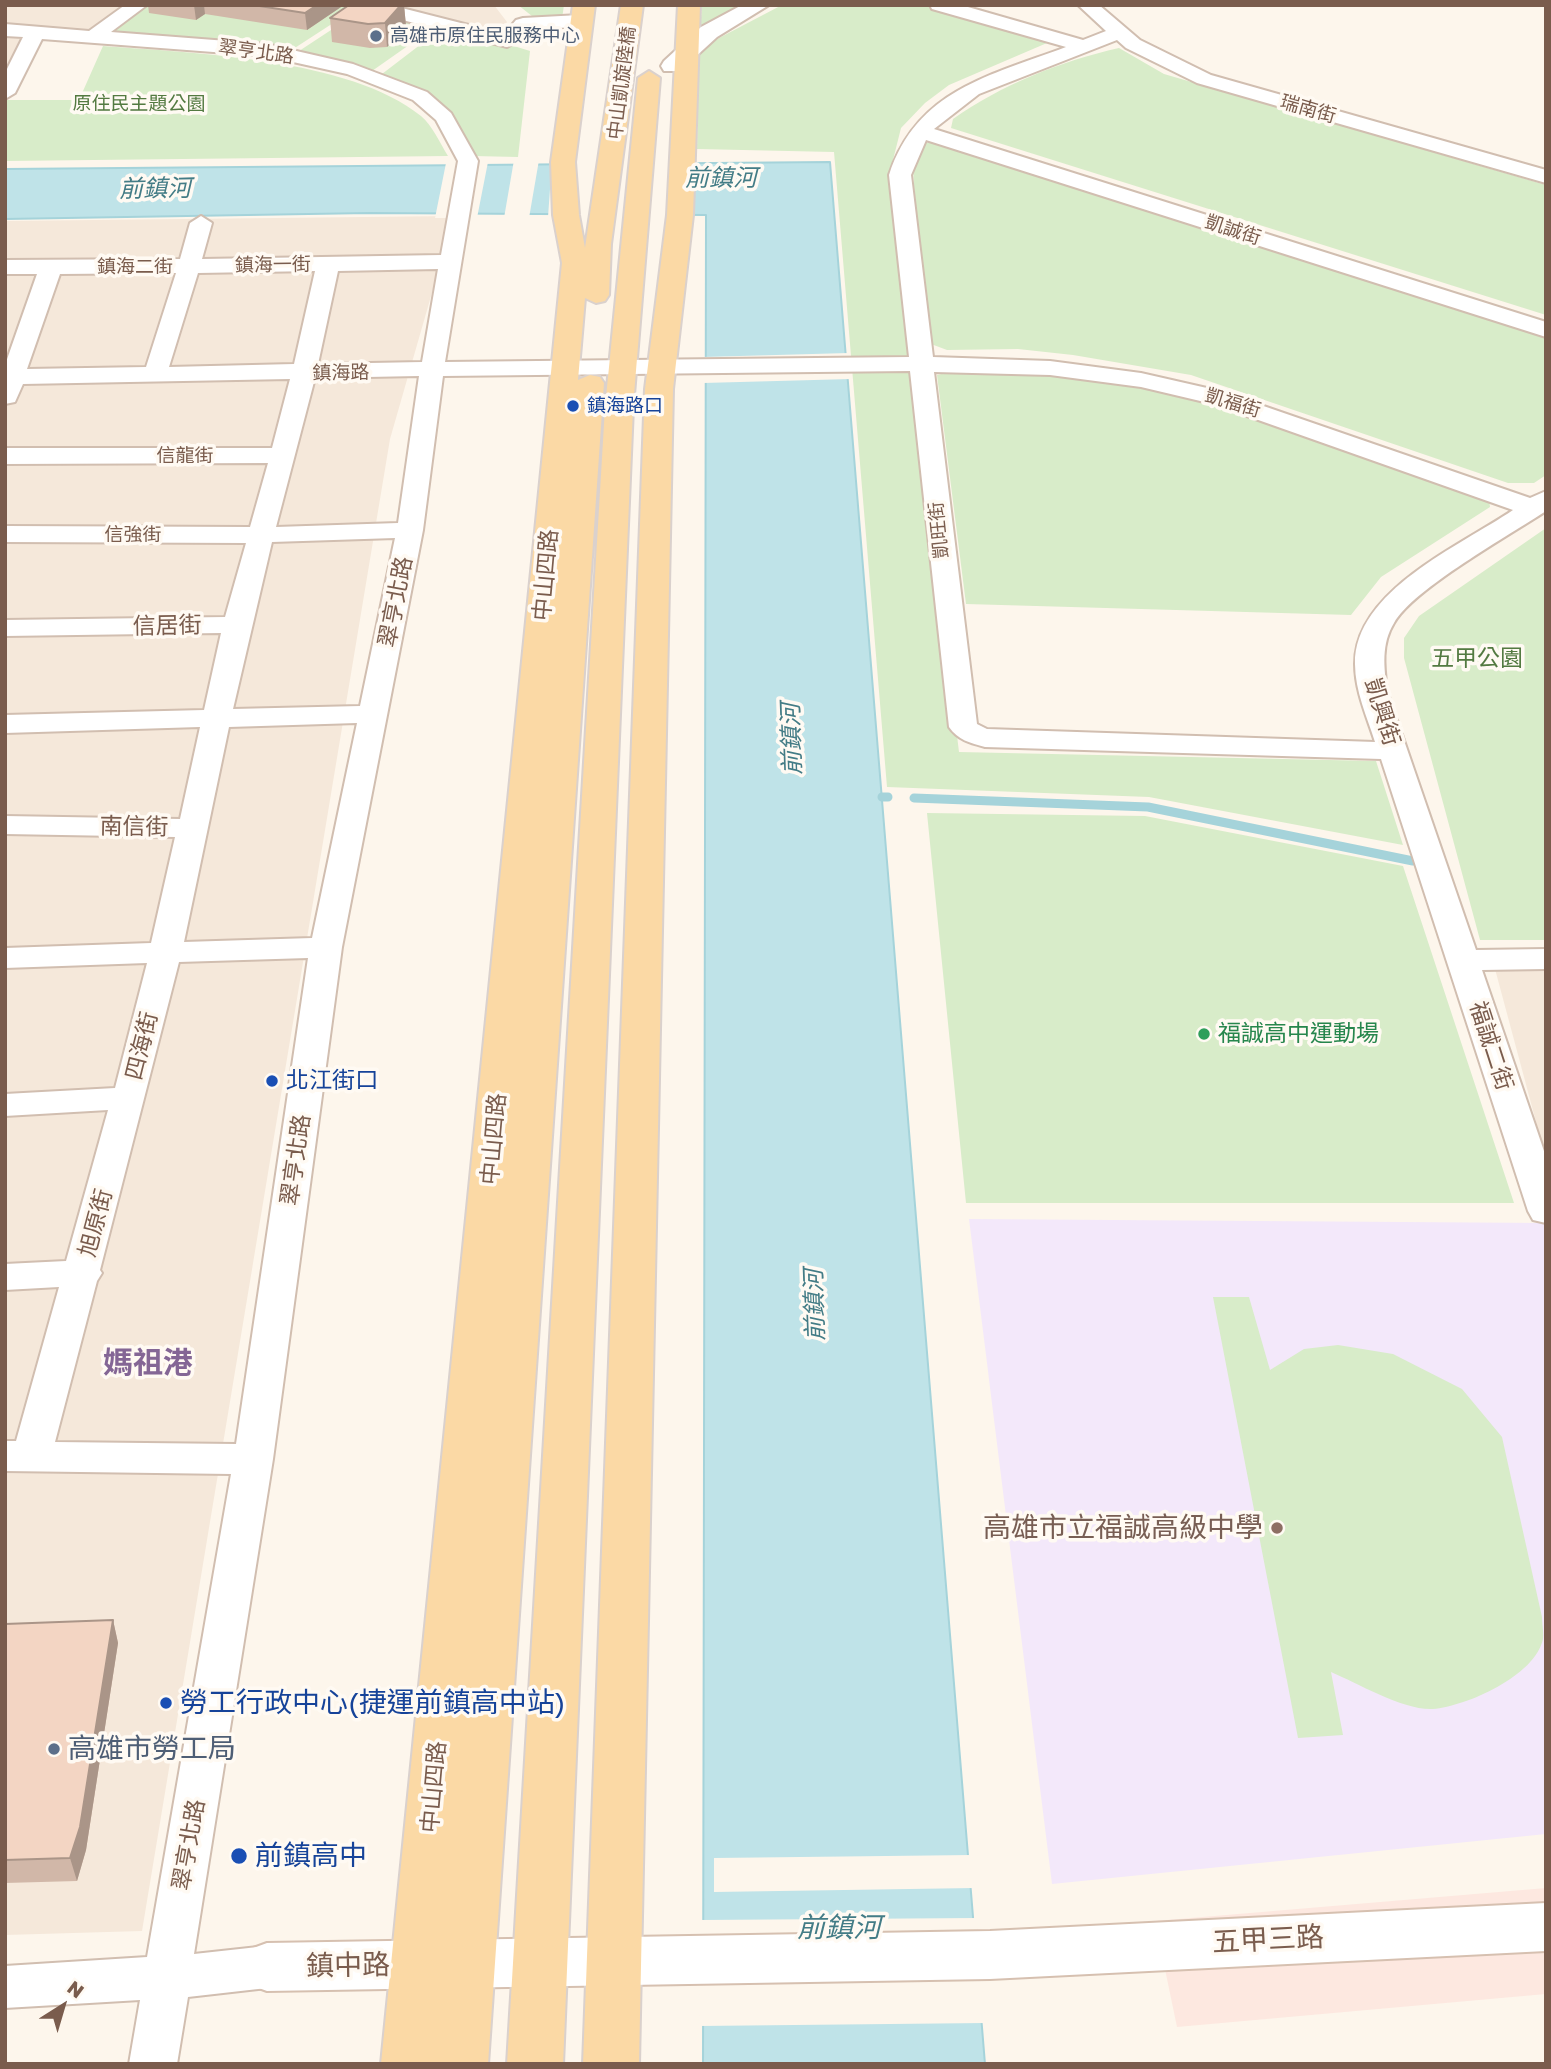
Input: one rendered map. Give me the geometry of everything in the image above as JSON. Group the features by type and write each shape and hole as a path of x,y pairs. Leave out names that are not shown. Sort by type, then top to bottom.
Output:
{"main road":[{"path":"574,162 599,5"},
{"name":"中山凱旋陸橋","path":"607,231 612,160 632,5"},
{"path":"662,159 669,59 678,5"},
{"path":"669,59 689,5"},
{"path":"669,59 758,5"},
{"path":"582,13 574,162 607,231"},
{"name":"中山凱旋陸橋","path":"662,159 669,59"},
{"name":"中山四路","path":"611,2064 615,1961 623,367 607,231 641,215 662,159"},
{"name":"中山四路","path":"409,2064 444,1964 623,367 680,215 662,159"},
{"name":"中山四路","path":"535,2064 623,367 575,263 566,215 574,162"},
{"name":"五甲三路","path":"692,1959 990,1955 1546,1927"},
{"name":"鎮中路","path":"267,1968 692,1959"},
{"name":"中山四路","path":"444,1964 460,2064"}],"street":[{"path":"94,35 138,5"},
{"path":"367,5 507,41 520,32 517,18 582,13"},
{"path":"939,5 1085,46"},
{"name":"瑞南街","path":"1087,5 1133,44 1166,63 1204,79 1546,177"},
{"name":"翠亨北路","path":"5,30 266,50 372,76 420,96 444,117 468,161 432,371 410,530 326,947 253,1459 153,2064"},
{"path":"5,93 36,31"},
{"name":"凱旺街","path":"1120,32 972,90 950,103 919,131 904,160 900,184 963,727 972,734 985,738 1394,751"},
{"name":"凱誠街","path":"919,131 1546,330"},
{"path":"189,266 201,223"},
{"path":"328,264 452,262"},
{"name":"鎮海一街","path":"189,266 328,264 304,373"},
{"name":"鎮海二街","path":"5,267 189,266 155,375"},
{"path":"8,385 51,267"},
{"name":"凱福街","path":"623,367 920,364 1050,368 1178,387 1264,412 1539,504"},
{"name":"鎮海路","path":"8,385 155,375 623,367"},
{"path":"237,625 280,455 304,373"},
{"name":"信龍街","path":"5,456 280,455"},
{"name":"凱興街","path":"1463,960 1368,672 1372,635 1383,615 1404,593 1539,504"},
{"name":"信強街","path":"5,534 260,536 410,530"},
{"name":"信居街","path":"5,628 237,625"},
{"name":"南信街","path":"5,825 192,828 237,625"},
{"path":"5,724 373,714"},
{"name":"四海街","path":"5,1105 129,1098 165,954 192,828"},
{"path":"5,958 326,947"},
{"path":"1463,960 1546,958"},
{"name":"福誠二街","path":"1463,960 1546,1211"},
{"name":"旭原街","path":"5,1276 84,1273 129,1098"},
{"path":"84,1273 19,1455 253,1459"},
{"name":"鎮中路","path":"5,1987 267,1968"}],"shaded area":[{"path":"5,5 142,5 97,37 34,34 5,98"},
{"path":"387,5 494,5 507,22 497,34"},
{"path":"454,216 390,439 142,1931 5,1935 5,221"},
{"path":"1546,968 1546,1159 1495,969"},
{"name":"高雄市立福誠高級中學","path":"969,1219 1546,1223 1546,1834 1052,1884"},
{"path":"1546,1888 1546,1994 1177,2027 1155,1921"}],"green space":[{"path":"147,5 361,5 287,53 107,34"},
{"path":"518,5 564,5 562,19 537,20"},
{"path":"702,5 745,5 700,30"},
{"path":"782,5 924,5 1047,43 949,85 925,103 901,128 889,176 959,752 1376,761 1403,845 1149,797 887,787 834,152 697,149 699,52 719,38"},
{"path":"366,7 439,24 372,71 293,55"},
{"path":"446,25 530,51 518,157 473,156 458,124 440,103 415,88 382,74"},
{"name":"原住民主題公園","path":"103,46 269,62 313,70 354,82 391,97 421,116 448,156 5,161 5,100 79,100"},
{"path":"1119,48 1164,74 1546,185 1546,315 951,128 953,119 1011,85 1054,67"},
{"path":"925,143 942,143 1546,335 1546,475 1534,483 1508,483 1191,375 1073,355 1018,349 947,350 931,344 919,272 913,168"},
{"path":"955,371 1094,380 1140,387 1227,407 1360,451 1489,499 1490,507 1381,577 1351,615 966,604 937,375"},
{"name":"五甲公園","path":"1546,528 1546,940 1480,940 1404,658 1404,638 1419,616"},
{"name":"福誠高中運動場","path":"927,813 1145,816 1403,866 1514,1203 966,1203"},
{"path":"1213,1297 1249,1297 1270,1370 1304,1349 1338,1345 1393,1354 1462,1389 1502,1437 1542,1617 1543,1634 1537,1653 1514,1677 1481,1695 1433,1709 1395,1701 1331,1672 1343,1735 1298,1738"}],"water":[{"name":"前鎮河","path":"830,162 985,2064 703,2064 706,215 369,213 5,219 5,169"}],"pier":[{"path":"514,160 539,160 529,218 504,218"},
{"path":"552,161 692,161 691,218 548,217"},
{"path":"488,162 477,218 435,218 446,163"},
{"path":"849,353 851,379 703,383 703,357"},
{"path":"972,1855 974,1888 714,1892 714,1858"},
{"path":"977,1918 985,2023 699,2026 700,1920"}],"building":[{"path":"253,5 317,5 305,13"},
{"path":"349,5 401,5 385,23 368,24 330,18"},
{"name":"高雄市勞工局","path":"113,1620 80,1827 70,1858 5,1860 5,1624"}],"waterway":[{"path":"882,797 888,797"},
{"path":"914,798 1148,807 1413,861"}],"place":[{"name":"高雄市原住民服務中心","path":"376,36"},
{"name":"鎮海路口","path":"573,406"},
{"name":"福誠高中運動場","path":"1204,1034"},
{"name":"北江街口","path":"272,1081"},
{"name":"高雄市立福誠高級中學","path":"1277,1528"},
{"name":"勞工行政中心(捷運前鎮高中站)","path":"166,1703"},
{"name":"高雄市勞工局","path":"54,1749"},
{"name":"前鎮高中","path":"239,1856"}],"district":[{"name":"媽祖港","path":"148,1363"}]}
